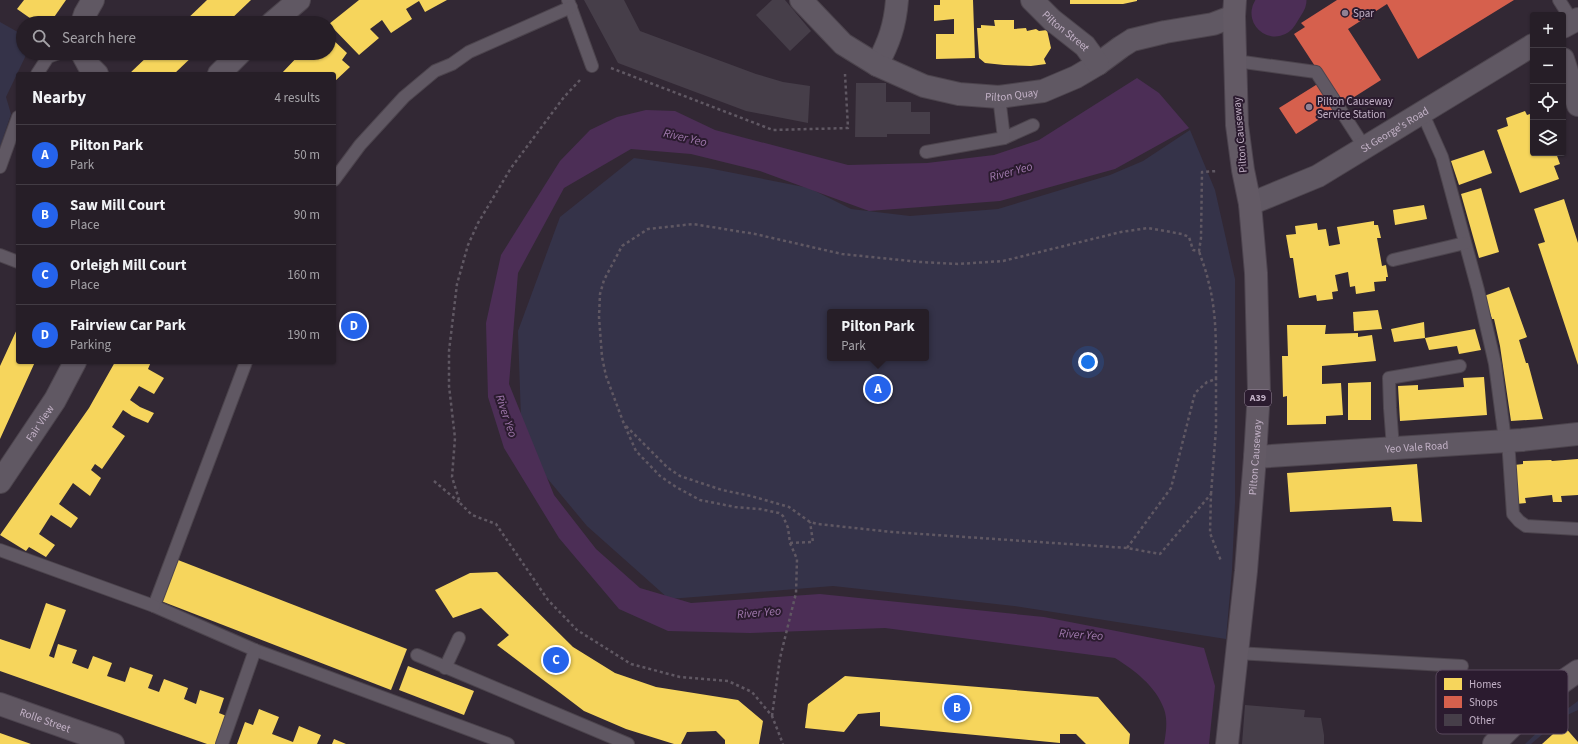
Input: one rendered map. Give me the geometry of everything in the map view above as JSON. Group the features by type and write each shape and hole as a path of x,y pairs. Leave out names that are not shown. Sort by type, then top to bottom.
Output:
{"main road":[{"name":"A39","path":"1234,8 1236,56"},
{"name":"Pilton Causeway","path":"1227,744 1246,571 1259,391 1256,273 1250,204 1243,170 1237,125 1236,56"},
{"path":"1568,678 1578,671"},
{"name":"Rolle Street","path":"0,704 113,744"},
{"path":"1494,744 1505,734"}],"street":[{"path":"84,16 92,0"},
{"path":"280,16 299,0"},
{"name":"Pilton Quay","path":"801,0 844,44 877,65 924,86 959,94 999,97 1043,91 1076,77 1098,64 1132,40 1165,32 1213,24 1234,8"},
{"path":"877,65 892,33 897,0"},
{"name":"Pilton Street","path":"1032,0 1052,20 1086,46 1098,64"},
{"name":"St George's Road","path":"1250,204 1318,176 1530,47"},
{"path":"86,60 95,72"},
{"path":"221,72 233,60"},
{"path":"1566,68 1578,105"},
{"name":"Fair View","path":"2,476 55,400 74,364"},
{"name":"Yeo Vale Road","path":"1255,457 1578,434"}],"lane":[{"path":"1559,0 1571,22"},
{"path":"336,177 360,145 404,97 434,71 452,64 469,52 570,3 592,66"},
{"path":"1236,56 1316,72 1365,148"},
{"path":"38,72 46,60"},
{"path":"999,97 1004,138"},
{"path":"1422,112 1442,157 1478,290 1495,364 1506,440 1513,514 1526,526 1578,529"},
{"path":"0,168 16,123"},
{"path":"926,152 1004,138 1033,125"},
{"path":"1393,260 1465,243"},
{"path":"0,255 16,261"},
{"path":"154,606 245,364"},
{"path":"1393,448 1390,408 1390,378 1460,366"},
{"path":"0,550 154,606 255,650 508,744"},
{"path":"445,668 459,638"},
{"path":"222,744 255,650"},
{"path":"1236,653 1462,666"},
{"path":"417,655 628,744"}],"path":[{"path":"460,503 452,477 455,438 448,386 449,351 457,284 468,245 478,223 511,168 564,97 592,66 601,66 617,70 773,130 848,128 844,44"},
{"path":"1202,172 1201,238 1199,251 1209,282 1216,343 1216,429 1211,494 1210,533"},
{"path":"772,716 780,658 796,593 797,559 790,543 788,528 783,516 778,513 700,500 676,487 660,476 636,451 624,424 603,366 599,317 600,294 604,280 622,246 648,229 693,224 755,234 842,254 920,262 958,264 1003,261 1113,234 1148,228 1182,234 1189,237 1194,250 1199,251"},
{"path":"1127,548 1171,488 1195,393 1207,382 1216,380"},
{"path":"624,424 668,468 680,476 722,490 751,496 789,507 810,522 892,532 1127,548 1160,554 1211,494"},
{"path":"434,481 472,515 496,524 548,600 577,630 630,664 680,677 728,681 752,692 772,716 783,744"},
{"path":"790,543 812,542 810,522"}],"shaded area":[{"path":"0,22 16,31 16,60 24,60 18,72 16,72 16,76 6,97 11,114 0,147"},
{"path":"1190,130 1215,190 1235,279 1235,503 1232,570 1226,639 1014,606 833,586 669,599 587,526 522,448 518,331 560,217 634,158 708,168 809,188 851,209 910,216 998,209 1110,175 1143,161"},
{"path":"1578,701 1578,710 1568,715 1568,708"},
{"path":"1536,734 1543,734 1531,744 1525,744"}],"water":[{"path":"1137,78 1159,93 1189,128 1115,169 1000,201 869,211 760,171 691,154 631,149 564,188 518,273 509,384 554,495 596,549 640,588 691,603 820,594 1044,617 1204,648 1215,686 1209,744 1164,744 1166,718 1164,709 1156,693 1144,679 1115,658 885,628 750,633 668,631 619,609 559,538 504,448 488,397 486,323 501,255 560,161 590,130 617,117 646,110 675,111 715,130 848,165 927,163 994,155 1039,140"}],"building: Homes":[{"path":"24,0 66,0 55,16 27,16 17,9"},
{"path":"207,0 251,0 234,16 190,16"},
{"path":"359,0 447,0 425,12 419,1 406,9 412,19 391,33 382,20 370,29 379,38 359,55 336,31 336,18"},
{"path":"940,0 973,0 975,58 936,59 936,34 954,34 954,19 934,21 934,5 940,5"},
{"path":"1070,0 1137,1 1123,4 1070,4"},
{"path":"994,20 1014,20 1014,29 1026,28 1027,31 1036,29 1039,31 1047,30 1051,48 1044,59 1046,64 1031,66 1004,65 985,63 979,58 977,28 981,28 981,25 995,26"},
{"path":"336,43 347,53 342,60 350,67 336,80 336,72 283,72 294,60 336,60"},
{"path":"144,60 189,60 176,72 131,72"},
{"path":"1525,111 1527,115 1530,114 1530,156 1557,156 1560,164 1554,166 1559,179 1520,193 1497,130 1508,126 1506,118"},
{"path":"1484,150 1492,173 1459,185 1451,161"},
{"path":"1481,188 1499,252 1479,258 1461,194"},
{"path":"1564,199 1578,243 1578,365 1538,244 1545,242 1534,209"},
{"path":"1424,205 1427,219 1395,225 1393,210"},
{"path":"1374,221 1374,225 1378,225 1381,238 1377,238 1382,266 1386,265 1388,277 1386,277 1386,281 1374,282 1375,291 1356,294 1355,286 1350,287 1348,272 1335,275 1338,291 1332,292 1333,299 1317,301 1316,295 1299,298 1293,258 1290,258 1286,235 1296,234 1295,226 1317,223 1318,230 1326,229 1329,246 1340,244 1337,227"},
{"path":"1509,287 1527,337 1519,340 1526,363 1528,363 1543,419 1511,421 1500,346 1494,319 1492,319 1484,296"},
{"path":"1378,310 1382,329 1354,331 1353,312"},
{"path":"1424,322 1425,338 1394,342 1391,329"},
{"path":"1287,325 1326,325 1325,334 1358,333 1358,337 1372,335 1376,361 1322,366 1322,384 1341,383 1343,415 1326,416 1326,424 1287,425 1287,396 1283,397 1282,356 1288,356"},
{"path":"1475,329 1481,350 1459,354 1457,346 1429,350 1425,338"},
{"path":"16,331 16,364 34,364 0,439 0,366"},
{"path":"114,364 150,364 148,369 164,378 154,394 139,386 130,400 140,407 154,413 148,423 123,410 112,427 125,436 102,469 95,464 91,470 101,478 90,496 73,483 59,504 78,518 71,528 51,515 39,534 55,545 46,557 29,547 26,551 0,535 89,408"},
{"path":"1484,377 1487,415 1400,421 1398,386 1418,385 1418,390 1464,387 1463,378"},
{"path":"1371,382 1371,420 1348,420 1348,383"},
{"path":"1578,459 1578,495 1561,496 1562,502 1553,502 1552,495 1525,498 1526,503 1516,504 1514,465 1523,464 1523,461"},
{"path":"1417,464 1422,522 1393,521 1391,507 1290,512 1287,473"},
{"path":"178,560 407,649 391,690 161,601"},
{"path":"497,572 573,647 615,673 656,687 738,700 763,721 759,744 725,744 725,740 716,731 687,732 681,744 674,744 626,729 584,711 497,645 509,635 481,608 453,618 435,590 470,573"},
{"path":"46,603 66,610 49,656 54,658 58,644 77,650 72,663 88,669 93,656 112,663 107,676 125,682 130,667 153,675 148,688 159,692 164,679 188,688 184,699 196,704 200,690 224,698 219,713 229,717 219,744 207,744 0,671 0,639 30,649"},
{"path":"408,666 474,691 464,715 399,690"},
{"path":"845,676 1098,697 1130,734 1129,744 1086,744 1076,734 1060,734 1060,743 880,726 880,712 858,714 844,732 805,728 808,704"},
{"path":"259,709 279,717 272,734 293,742 299,726 321,735 317,744 237,744 245,722 253,725"},
{"path":"1568,731 1578,742 1578,744 1542,744 1553,734 1568,734"},
{"path":"0,733 31,744 0,744"},
{"path":"334,739 346,744 332,744"}],"building: Shops":[{"path":"1337,0 1514,0 1418,59 1387,4 1348,29 1381,80 1296,134 1279,108 1324,80 1294,34 1305,27 1301,23"}],"building: Other":[{"path":"584,0 624,0 640,31 756,74 783,82 810,86 808,123 746,111 618,63"},
{"path":"772,0 785,0 811,31 790,51 756,15"},
{"path":"856,83 886,83 886,102 911,102 911,112 930,112 930,134 887,134 887,137 855,137"},
{"path":"1245,705 1305,710 1304,717 1321,718 1324,744 1242,744"}],"waterway":[{"name":"River Yeo","path":"1275,13 1283,0"}],"place":[{"name":"Spar","path":"1345,13"},
{"name":"Pilton Causeway Service Station","path":"1309,107"},
{"name":"Fairview Car Park","path":"354,326"},
{"name":"Pilton Park","path":"878,389"},
{"name":"Orleigh Mill Court","path":"556,660"},
{"name":"Saw Mill Court","path":"957,708"}]}
